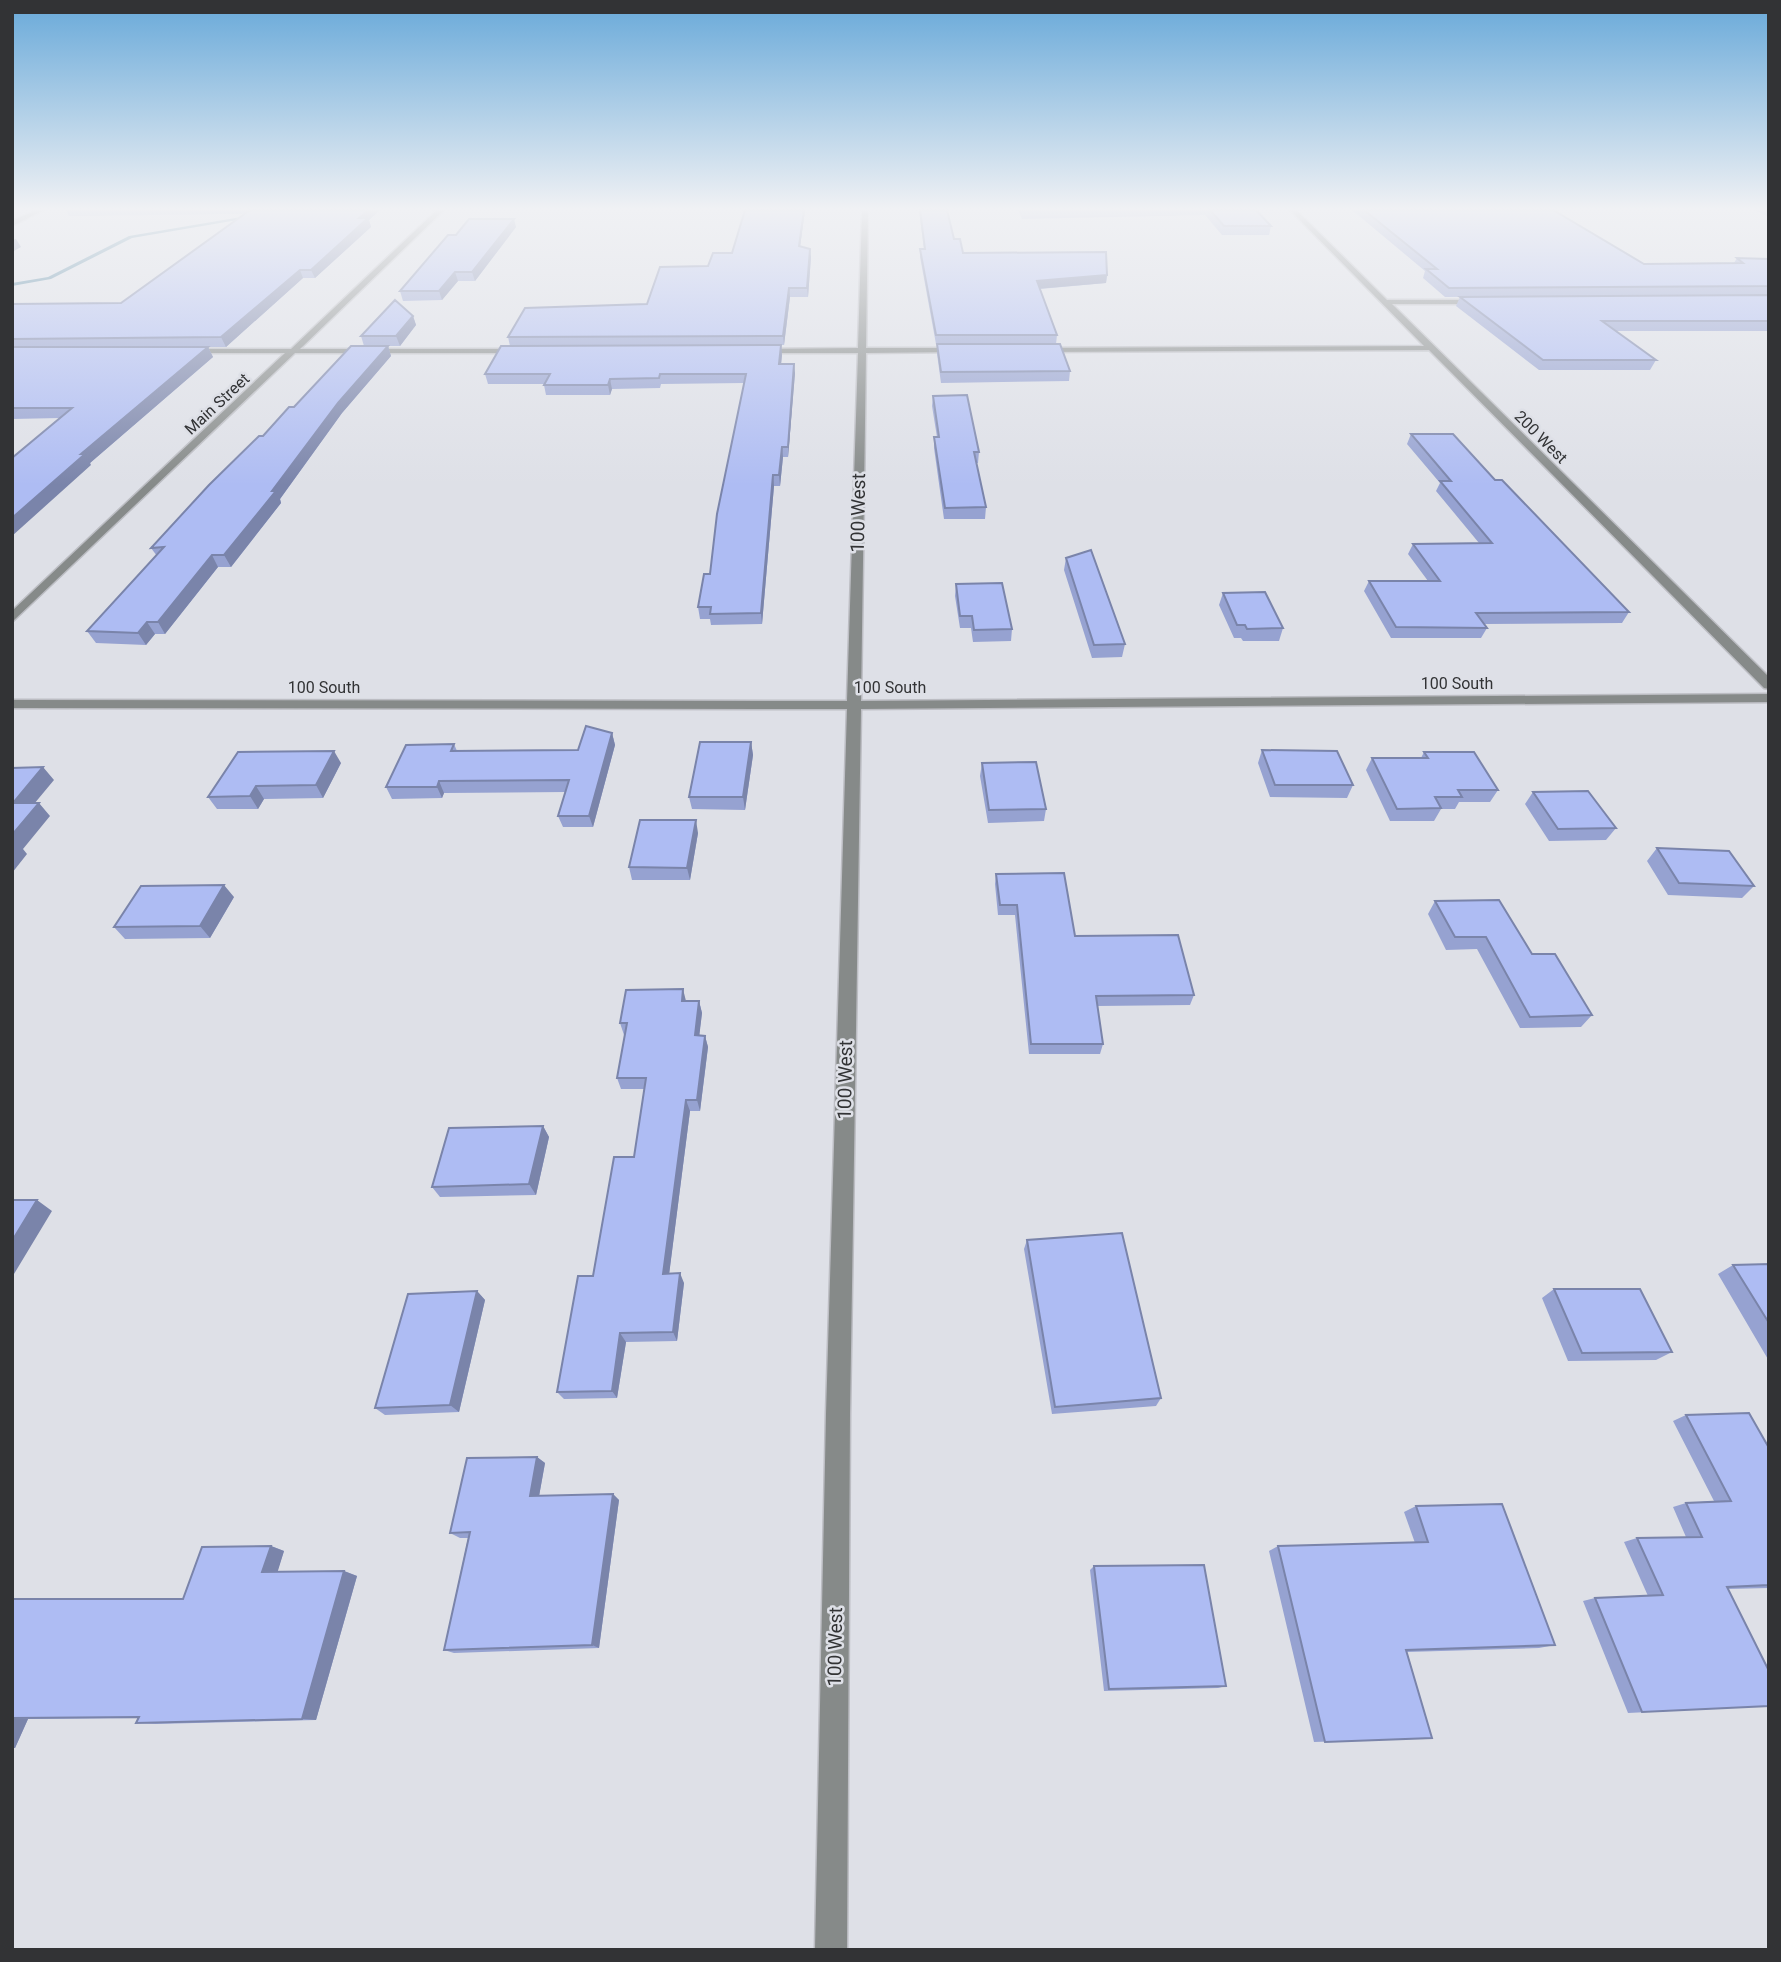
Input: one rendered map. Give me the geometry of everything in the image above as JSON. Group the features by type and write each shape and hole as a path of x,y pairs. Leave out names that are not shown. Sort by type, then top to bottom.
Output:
{"street":[{"name":"Main Street","path":"12,618 347,302"},
{"name":"100 West","path":"831,1950 838,1414 863,302"},
{"path":"1384,302 1498,302"},
{"name":"200 West","path":"1384,302 1769,685"},
{"path":"1023,350 1429,348"},
{"path":"751,351 967,350"},
{"path":"179,352 530,351"},
{"name":"100 South","path":"12,704 853,705 1769,698"}],"building":[{"path":"263,302 221,337 12,339 12,304"},
{"path":"394,302 413,316 396,336 361,336"},
{"path":"648,302 787,302 783,336 508,337 525,308 647,304"},
{"path":"930,302 1045,302 1057,335 936,335"},
{"path":"1466,302 1769,302 1769,321 1602,321 1656,360 1543,360"},
{"path":"937,344 1060,344 1070,371 941,372"},
{"path":"781,345 779,364 794,364 788,447 782,447 779,475 773,475 761,613 710,614 711,607 698,607 704,574 710,574 717,514 746,374 660,374 659,378 610,379 608,385 544,385 550,374 485,374 501,346"},
{"path":"351,346 388,346 338,403 272,491 276,491 224,555 212,555 158,622 147,622 138,633 87,631 164,547 151,548 209,485 259,436 263,436 289,407 294,407"},
{"path":"12,347 208,347 81,454 85,454 12,518 12,458 72,408 12,408"},
{"path":"967,395 979,452 974,452 986,507 945,508 934,437 939,437 933,396"},
{"path":"1411,434 1453,434 1495,480 1502,480 1629,612 1476,613 1487,628 1396,627 1369,581 1440,581 1413,544 1492,543 1440,481 1451,481"},
{"path":"1091,550 1125,644 1094,645 1066,558"},
{"path":"1002,583 1012,629 974,630 972,616 960,616 956,584"},
{"path":"1265,592 1283,628 1247,629 1245,625 1237,625 1223,593"},
{"path":"586,726 612,733 589,816 558,816 569,780 439,781 437,787 386,787 406,745 454,744 451,751 578,750"},
{"path":"700,742 751,742 743,797 689,797"},
{"path":"1262,750 1337,751 1353,785 1275,785"},
{"path":"334,751 316,785 256,786 250,796 208,797 238,752"},
{"path":"1424,752 1474,752 1498,790 1458,790 1462,797 1435,797 1441,808 1397,809 1372,758 1428,758"},
{"path":"1036,762 1046,809 989,810 982,763"},
{"path":"43,767 13,803 39,803 12,835 12,768"},
{"path":"1588,791 1616,828 1558,829 1533,792"},
{"path":"640,820 696,820 687,868 629,867"},
{"path":"1657,848 1729,851 1754,886 1679,883"},
{"path":"1064,873 1075,936 1178,935 1194,995 1096,996 1103,1044 1031,1044 1017,905 1000,905 996,874"},
{"path":"224,885 200,926 114,927 141,886"},
{"path":"1499,900 1532,954 1555,954 1592,1015 1530,1017 1486,937 1455,937 1435,901"},
{"path":"683,989 682,1001 699,1001 695,1035 705,1036 697,1100 686,1100 663,1274 680,1273 673,1332 620,1333 612,1391 557,1392 578,1276 593,1276 614,1157 634,1157 646,1078 617,1078 627,1023 620,1023 626,990"},
{"path":"543,1126 529,1184 432,1187 449,1128"},
{"path":"12,1200 37,1200 12,1241"},
{"path":"1122,1233 1161,1398 1055,1407 1027,1240"},
{"path":"1769,1264 1769,1323 1733,1265"},
{"path":"1554,1289 1640,1289 1672,1352 1582,1353"},
{"path":"477,1291 450,1405 375,1408 408,1294"},
{"path":"1749,1413 1769,1448 1769,1585 1727,1587 1769,1671 1769,1706 1642,1712 1595,1598 1663,1595 1637,1538 1702,1537 1686,1503 1731,1501 1686,1415"},
{"path":"537,1457 530,1496 613,1494 592,1645 444,1650 470,1532 450,1533 467,1458"},
{"path":"1502,1504 1555,1645 1406,1650 1432,1738 1325,1742 1278,1546 1428,1542 1416,1506"},
{"path":"271,1546 262,1572 344,1571 302,1719 136,1723 139,1717 12,1718 12,1599 183,1599 202,1547"},
{"path":"1204,1565 1226,1686 1109,1689 1094,1566"}]}
